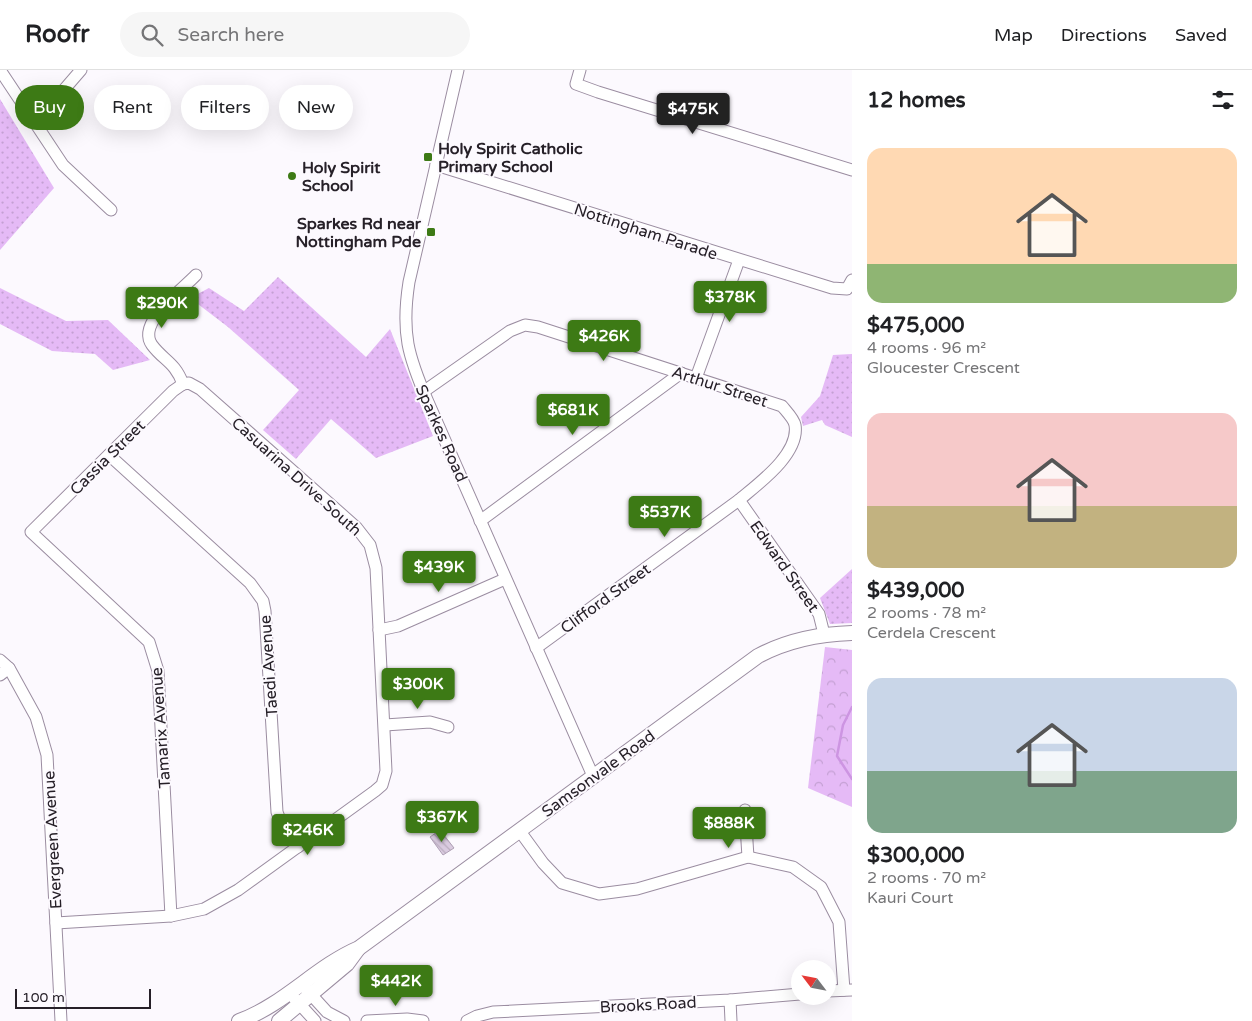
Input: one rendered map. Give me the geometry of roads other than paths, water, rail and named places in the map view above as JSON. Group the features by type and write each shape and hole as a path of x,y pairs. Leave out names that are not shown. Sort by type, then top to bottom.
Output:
{"main road":[{"name":"Samsonvale Road","path":"239,1021 267,1009 341,956 359,948 758,656 797,639 824,634 852,632"},
{"name":"Samsonvale Road","path":"282,1020 347,964 359,948"}],"street":[{"path":"0,70 15,93"},
{"path":"68,85 81,70"},
{"name":"Sparkes Road","path":"458,70 409,282 404,312 411,357 424,392 505,579 593,776"},
{"path":"580,70 576,84 852,170"},
{"path":"39,130 63,166 110,210"},
{"name":"Nottingham Parade","path":"436,165 832,288 847,290 852,280"},
{"path":"696,378 739,260"},
{"path":"183,384 176,367 153,346 148,338 148,330 155,316 196,275"},
{"name":"Arthur Street","path":"424,392 510,331 525,326 538,327 782,406 795,423"},
{"path":"480,521 681,373"},
{"name":"Casuarina Drive South","path":"56,923 171,916 204,909 238,890 382,785 386,771 385,725 374,554 364,536 200,389 190,383 183,384"},
{"name":"Cassia Street","path":"31,532 108,454 173,391 183,384"},
{"name":"Clifford Street","path":"536,648 739,500 766,477 786,456 795,435 795,423"},
{"name":"Taedi Avenue","path":"108,454 250,583 263,601 266,611 277,812 283,828 298,847"},
{"name":"Edward Street","path":"739,500 819,614 824,634"},
{"name":"Tamarix Avenue","path":"31,532 149,642 158,671 171,916"},
{"path":"379,630 398,626 505,579"},
{"name":"Evergreen Avenue","path":"0,660 4,672 36,717 47,754 61,1021"},
{"path":"385,725 430,722 448,726"},
{"path":"745,810 748,857"},
{"path":"519,830 543,864 562,883 599,894 637,889 748,857 793,867 821,887 839,922 848,990"},
{"path":"302,984 327,1012 344,1021"},
{"path":"290,993 315,1021"},
{"name":"Brooks Road","path":"468,1021 477,1016 494,1012 730,1000 791,995"},
{"path":"730,1000 731,1021"},
{"path":"367,1021 408,1019 423,1021"}],"waterway":[{"path":"852,707 843,725 837,756 852,779"}],"place":[{"name":"Holy Spirit Catholic Primary School","path":"428,157"},
{"name":"Holy Spirit School","path":"292,176"},
{"name":"Sparkes Rd near Nottingham Pde","path":"431,232"}]}
